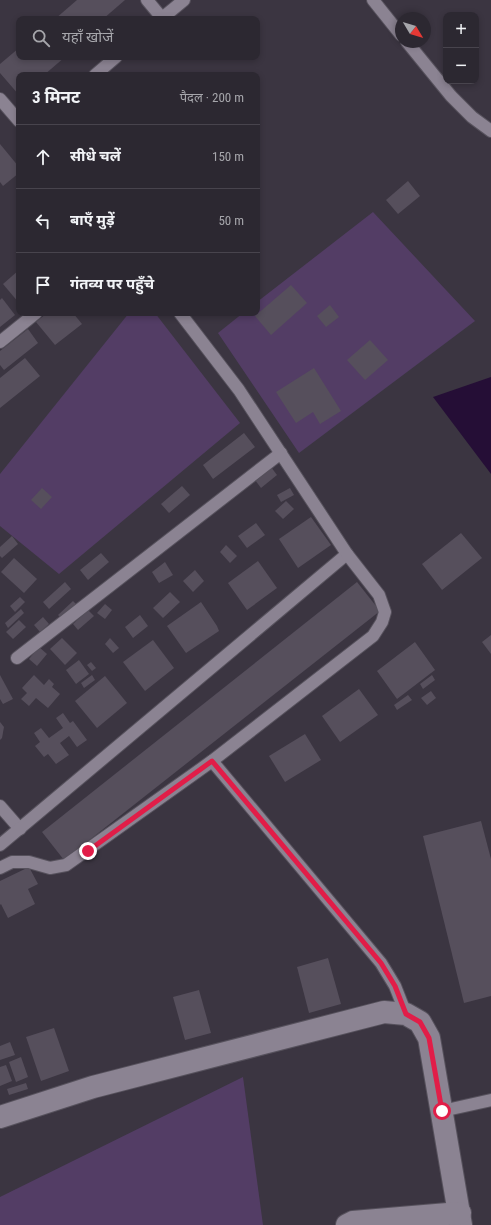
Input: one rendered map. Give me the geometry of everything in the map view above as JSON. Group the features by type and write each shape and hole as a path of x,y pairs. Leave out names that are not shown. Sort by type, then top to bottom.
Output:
{"street":[{"path":"0,1117 92,1087 368,1016 384,1012 406,1014 420,1022 429,1038 460,1219 353,1222 347,1225"}],"lane":[{"path":"147,0 159,16"},
{"path":"165,16 184,0"},
{"path":"373,0 395,28"},
{"path":"412,48 451,96 491,132"},
{"path":"98,72 112,60"},
{"path":"0,99 16,118"},
{"path":"0,342 32,316"},
{"path":"0,868 12,862 30,862 50,868 66,865 88,851 212,761 373,636 382,622 385,612 379,595 347,554 239,390 182,316"},
{"path":"17,658 281,453"},
{"path":"0,845 347,554"},
{"path":"212,761 381,963 395,986 406,1014"},
{"path":"0,806 20,829"},
{"path":"442,1111 491,1100"}],"shaded area":[{"path":"373,212 475,321 299,453 218,333 239,316 260,316 260,300"},
{"path":"127,316 157,316 240,423 59,574 0,526 0,474"},
{"path":"491,377 491,474 433,397"},
{"path":"243,1077 263,1225 0,1225 0,1197"}],"building":[{"path":"77,0 125,0 106,16 58,16"},
{"path":"16,51 16,60 62,60 48,72 16,72 16,92 0,73 0,64"},
{"path":"0,144 16,163 16,175 3,186 0,182"},
{"path":"408,181 420,196 398,214 386,200"},
{"path":"16,273 16,299 3,284"},
{"path":"291,285 307,303 271,335 255,316 260,316 260,312"},
{"path":"2,298 15,315 0,327 0,300"},
{"path":"330,305 339,317 326,327 317,316"},
{"path":"43,316 75,316 82,324 55,345 36,322"},
{"path":"28,329 38,343 4,370 0,365 0,351"},
{"path":"370,340 388,360 365,380 347,360"},
{"path":"25,358 40,376 0,408 0,378"},
{"path":"314,368 341,411 320,424 313,412 296,423 276,392"},
{"path":"244,433 255,447 213,479 203,465"},
{"path":"271,467 277,475 261,488 255,480"},
{"path":"182,486 190,495 169,513 161,504"},
{"path":"42,488 52,497 41,509 31,500"},
{"path":"290,488 294,495 281,502 277,495"},
{"path":"286,501 294,509 283,519 275,511"},
{"path":"311,517 331,545 298,568 279,539"},
{"path":"256,523 265,535 247,548 238,536"},
{"path":"461,533 482,558 442,590 422,564"},
{"path":"12,536 18,544 2,558 0,556 0,547"},
{"path":"226,545 237,556 230,563 220,552"},
{"path":"101,553 109,562 88,580 80,570"},
{"path":"14,558 37,579 24,593 1,572"},
{"path":"258,561 277,588 247,610 228,583"},
{"path":"165,562 173,575 159,583 152,572"},
{"path":"195,570 204,581 193,592 183,581"},
{"path":"65,582 71,589 49,609 43,602"},
{"path":"357,582 380,611 64,860 42,832"},
{"path":"170,592 180,602 163,618 153,608"},
{"path":"20,597 25,602 15,612 10,606"},
{"path":"73,601 78,606 63,620 58,615"},
{"path":"201,602 219,631 186,653 167,626"},
{"path":"105,604 112,610 105,619 97,613"},
{"path":"21,609 24,613 8,628 5,623"},
{"path":"88,610 94,616 78,630 73,624"},
{"path":"140,615 148,626 133,638 125,627"},
{"path":"43,617 49,624 40,632 34,625"},
{"path":"19,620 26,627 13,639 6,632"},
{"path":"491,635 491,654 482,642"},
{"path":"62,638 77,653 65,665 50,649"},
{"path":"110,638 119,648 113,653 105,644"},
{"path":"153,640 174,668 145,691 123,662"},
{"path":"415,642 435,670 397,699 377,671"},
{"path":"39,647 47,654 37,666 29,659"},
{"path":"79,660 89,674 76,684 66,670"},
{"path":"91,662 96,668 92,671 87,665"},
{"path":"0,675 13,699 3,704 0,699"},
{"path":"34,675 44,685 49,679 54,684 52,687 60,694 48,708 36,698 29,706 21,699 27,693 22,688"},
{"path":"92,675 95,680 84,688 81,683"},
{"path":"432,675 435,680 423,689 420,684"},
{"path":"105,676 127,703 97,728 75,701"},
{"path":"359,689 378,715 340,742 322,716"},
{"path":"431,691 436,698 427,705 421,698"},
{"path":"408,695 412,700 397,710 394,705"},
{"path":"63,713 70,723 73,721 87,740 77,747 69,736 60,743 69,755 56,764 48,754 44,757 35,746 40,742 34,733 41,728 49,738 63,728 56,718"},
{"path":"0,722 4,727 2,738 0,740"},
{"path":"305,734 321,760 285,782 269,756"},
{"path":"481,821 491,859 491,996 464,1003 423,836"},
{"path":"29,867 38,884 28,889 35,904 8,918 1,904 0,905 0,881"},
{"path":"328,958 341,1004 309,1013 297,967"},
{"path":"199,990 211,1033 185,1040 173,997"},
{"path":"54,1028 69,1071 41,1081 26,1037"},
{"path":"10,1042 15,1055 0,1060 0,1046"},
{"path":"21,1057 28,1077 16,1082 9,1062"},
{"path":"6,1065 12,1081 0,1086 0,1067"},
{"path":"26,1083 28,1089 9,1095 7,1089"}],"route":[{"path":"88,851 212,761 381,963 395,986 406,1014 420,1022 429,1038 442,1111"}]}
